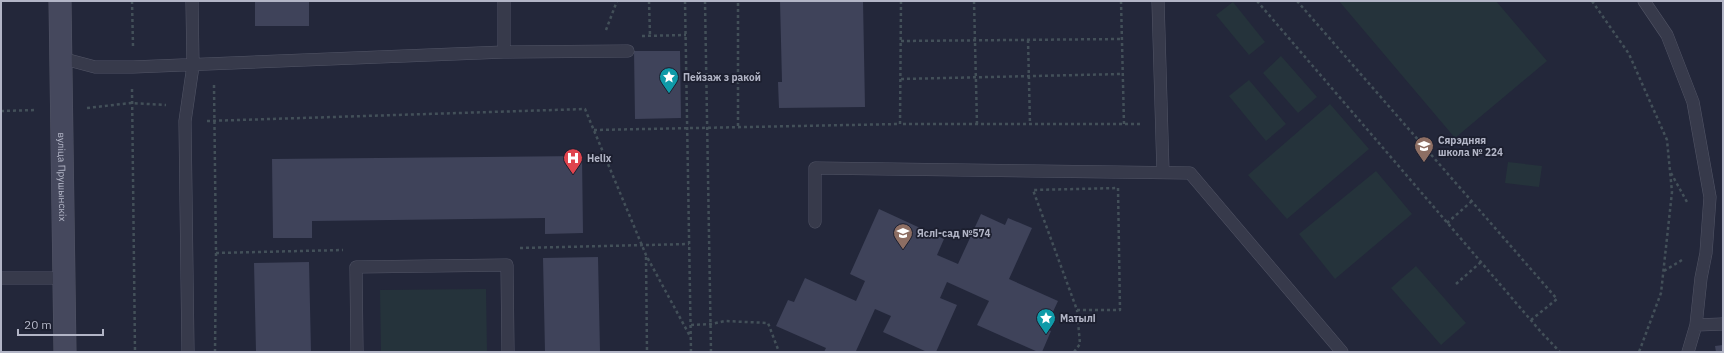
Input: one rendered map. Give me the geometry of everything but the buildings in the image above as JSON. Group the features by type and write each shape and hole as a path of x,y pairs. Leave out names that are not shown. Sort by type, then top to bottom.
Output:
{"street":[{"name":"вуліца Прушынскіх","path":"60,1 65,352"}],"lane":[{"path":"188,352 185,121 193,66 192,1"},
{"path":"504,1 504,52"},
{"path":"1158,1 1163,172"},
{"path":"1644,1 1667,34 1693,102 1710,197 1706,253 1701,278 1696,325 1688,352"},
{"path":"60,58 94,67 133,67 193,66 504,52 628,51"},
{"path":"815,222 814,168 1190,173 1342,352"},
{"path":"357,352 356,267 507,265 508,352"},
{"path":"1,278 64,278"},
{"path":"1696,325 1723,324"}],"path":[{"path":"132,1 133,67 131,103 135,352"},
{"path":"604,36 617,1"},
{"path":"648,1 650,36"},
{"path":"685,1 691,352"},
{"path":"705,1 711,352"},
{"path":"738,1 738,126"},
{"path":"900,124 901,1"},
{"path":"974,1 977,124"},
{"path":"1121,1 1124,124"},
{"path":"1257,1 1447,223 1560,352"},
{"path":"1298,1 1557,299 1531,320"},
{"path":"1592,1 1630,54 1667,140 1672,192 1662,293 1639,352"},
{"path":"901,41 1122,39"},
{"path":"1028,40 1030,124"},
{"path":"213,65 215,352"},
{"path":"901,79 1122,74"},
{"path":"131,103 168,105 185,121 585,109 646,255 691,338"},
{"path":"594,130 900,124 1162,124"},
{"path":"1074,352 1080,344 1077,310 1033,190 1118,188 1120,310 1077,310"},
{"path":"1447,223 1472,201"},
{"path":"646,255 647,352"},
{"path":"1456,284 1481,262"},
{"path":"691,325 711,324 726,321 768,323 779,352"}],"shaded area":[{"path":"1339,1 1496,1 1547,61 1455,138"},
{"path":"1233,2 1265,42 1249,55 1216,15"},
{"path":"1281,56 1317,97 1298,113 1263,73"},
{"path":"1249,80 1286,124 1266,141 1229,96"},
{"path":"1330,104 1369,149 1287,219 1248,175"},
{"path":"1508,162 1542,166 1539,187 1505,183"},
{"path":"1376,171 1412,214 1335,279 1299,234"},
{"path":"1416,266 1466,323 1441,345 1391,288"},
{"path":"486,289 487,352 381,352 380,290"}],"place":[{"name":"Пейзаж з ракой","path":"669,94"},
{"name":"Сярэдняя школа № 224","path":"1424,163"},
{"name":"Helix","path":"573,175"},
{"name":"Яслі-сад №574","path":"903,250"},
{"name":"Матылі","path":"1046,335"}]}
